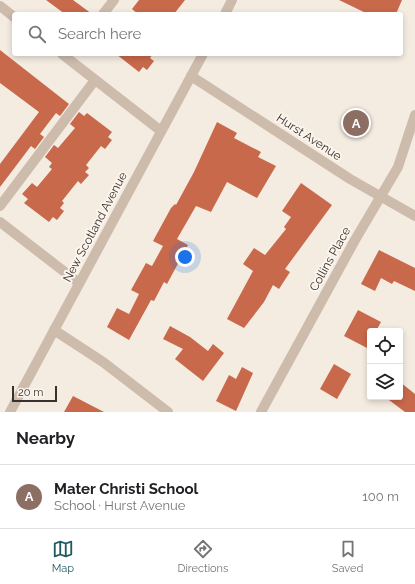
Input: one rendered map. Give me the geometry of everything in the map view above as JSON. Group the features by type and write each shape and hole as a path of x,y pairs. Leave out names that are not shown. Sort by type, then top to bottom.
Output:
{"street":[{"path":"105,12 114,0"},
{"path":"226,12 232,0"},
{"path":"0,6 12,15"},
{"path":"67,56 161,131"},
{"name":"New Scotland Avenue","path":"10,412 202,56"},
{"name":"Hurst Avenue","path":"191,76 380,197 415,216"},
{"path":"0,206 96,80"},
{"name":"Collins Place","path":"261,412 401,160 415,115"},
{"path":"0,222 79,283"},
{"path":"54,330 103,362 168,412"}],"building":[{"path":"46,0 73,0 89,12 62,12"},
{"path":"139,0 185,0 176,12 136,12 132,9"},
{"path":"339,0 402,0 397,12 364,12"},
{"path":"0,50 69,104 60,116 56,113 40,134 44,137 35,149 31,146 0,187 0,164 39,112 0,83"},
{"path":"119,56 152,56 150,58 154,61 147,70 143,67 139,72"},
{"path":"79,112 84,116 87,113 112,132 108,137 112,140 105,149 101,146 86,165 89,168 85,172 89,175 81,184 78,181 62,201 64,203 60,208 64,211 57,220 53,217 49,222 24,203 28,199 22,194 32,183 37,187 52,169 49,167 52,163 45,157 54,145 58,148 75,128 70,124"},
{"path":"217,122 237,133 234,138 261,152 258,157 276,166 257,198 227,182 211,212 196,206 177,239 188,245 167,284 164,282 154,301 151,300 129,340 107,327 117,308 129,314 139,294 131,290 146,263 152,266 163,246 153,241 171,208 175,204 176,205 194,172"},
{"path":"301,183 332,205 285,269 290,272 279,289 273,285 264,302 244,328 227,319 253,271 243,264 254,248 265,255 286,229 284,227 291,217 282,211"},
{"path":"379,250 415,268 415,291 394,281 392,284 381,278 375,291 361,284"},
{"path":"358,310 381,322 378,328 367,328 367,348 344,336"},
{"path":"170,326 190,337 208,351 213,344 224,353 203,381 175,359 183,349 163,339"},
{"path":"334,364 351,374 337,399 320,389"},
{"path":"242,367 253,373 236,411 216,401 229,375 236,379"},
{"path":"403,384 415,394 415,412 405,412 389,400 403,400"},
{"path":"73,396 104,412 64,412"}],"place":[{"name":"Mater Christi School","path":"356,123"}]}
